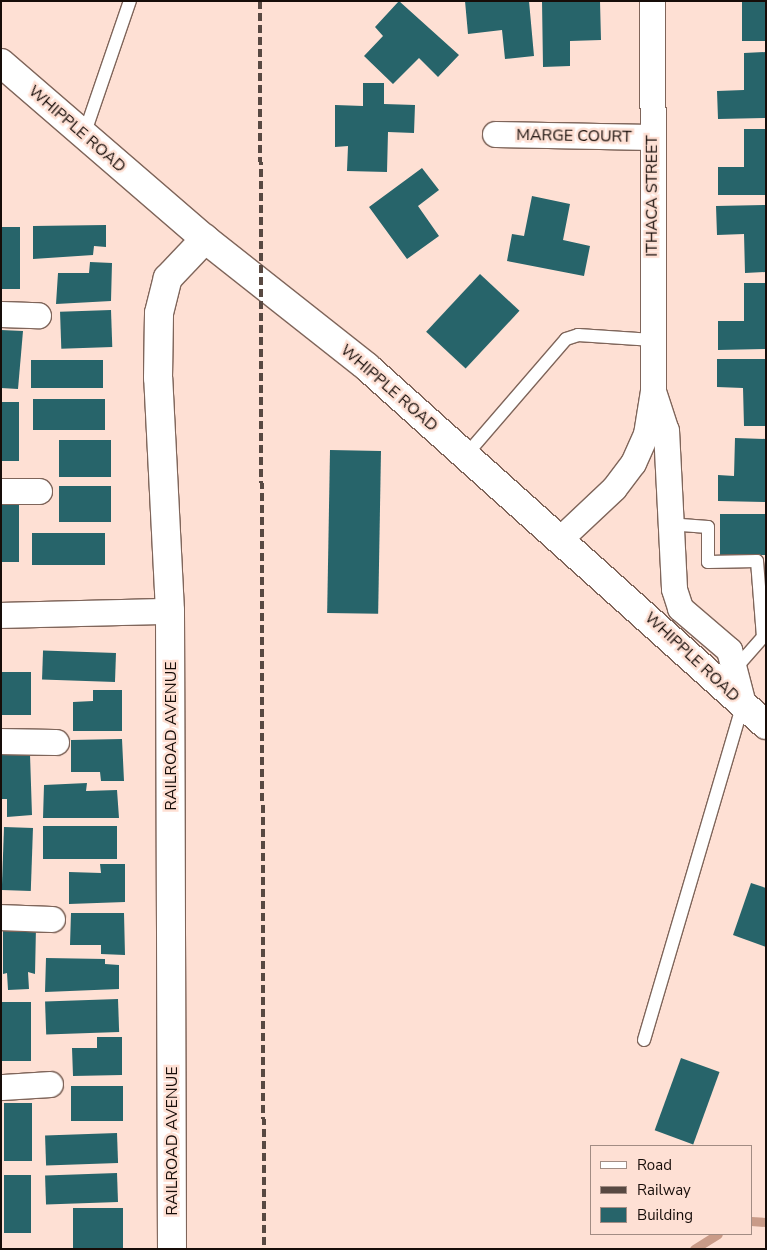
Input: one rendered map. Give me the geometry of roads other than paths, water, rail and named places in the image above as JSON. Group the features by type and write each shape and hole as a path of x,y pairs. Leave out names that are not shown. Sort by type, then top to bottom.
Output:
{"main road":[{"name":"WHIPPLE ROAD","path":"1,63 205,239 367,367 562,537 766,725"},
{"name":"RAILROAD AVENUE","path":"172,1249 170,612 158,378 159,313 168,278 205,239"}],"street":[{"name":"ITHACA STREET","path":"562,537 614,488 633,463 646,434 653,391 652,1"},
{"name":"MARGE COURT","path":"495,134 652,137"},
{"path":"1,314 38,315"},
{"name":"ITHACA STREET","path":"653,391 666,430 668,524 674,590 680,608 729,650 743,704"},
{"path":"1,491 39,491"},
{"path":"1,615 170,612"},
{"path":"1,741 56,742"},
{"path":"1,917 52,918"},
{"path":"1,1087 50,1084"}],"lane":[{"path":"84,135 130,1"},
{"path":"466,455 566,340 578,335 653,340"},
{"path":"668,524 708,526 708,562 757,561 763,637 734,670"},
{"path":"644,1040 743,704"}],"waterway":[{"path":"752,1221 766,1222"},
{"path":"694,1249 716,1235"}],"railway":[{"path":"260,1 264,1249"}]}
